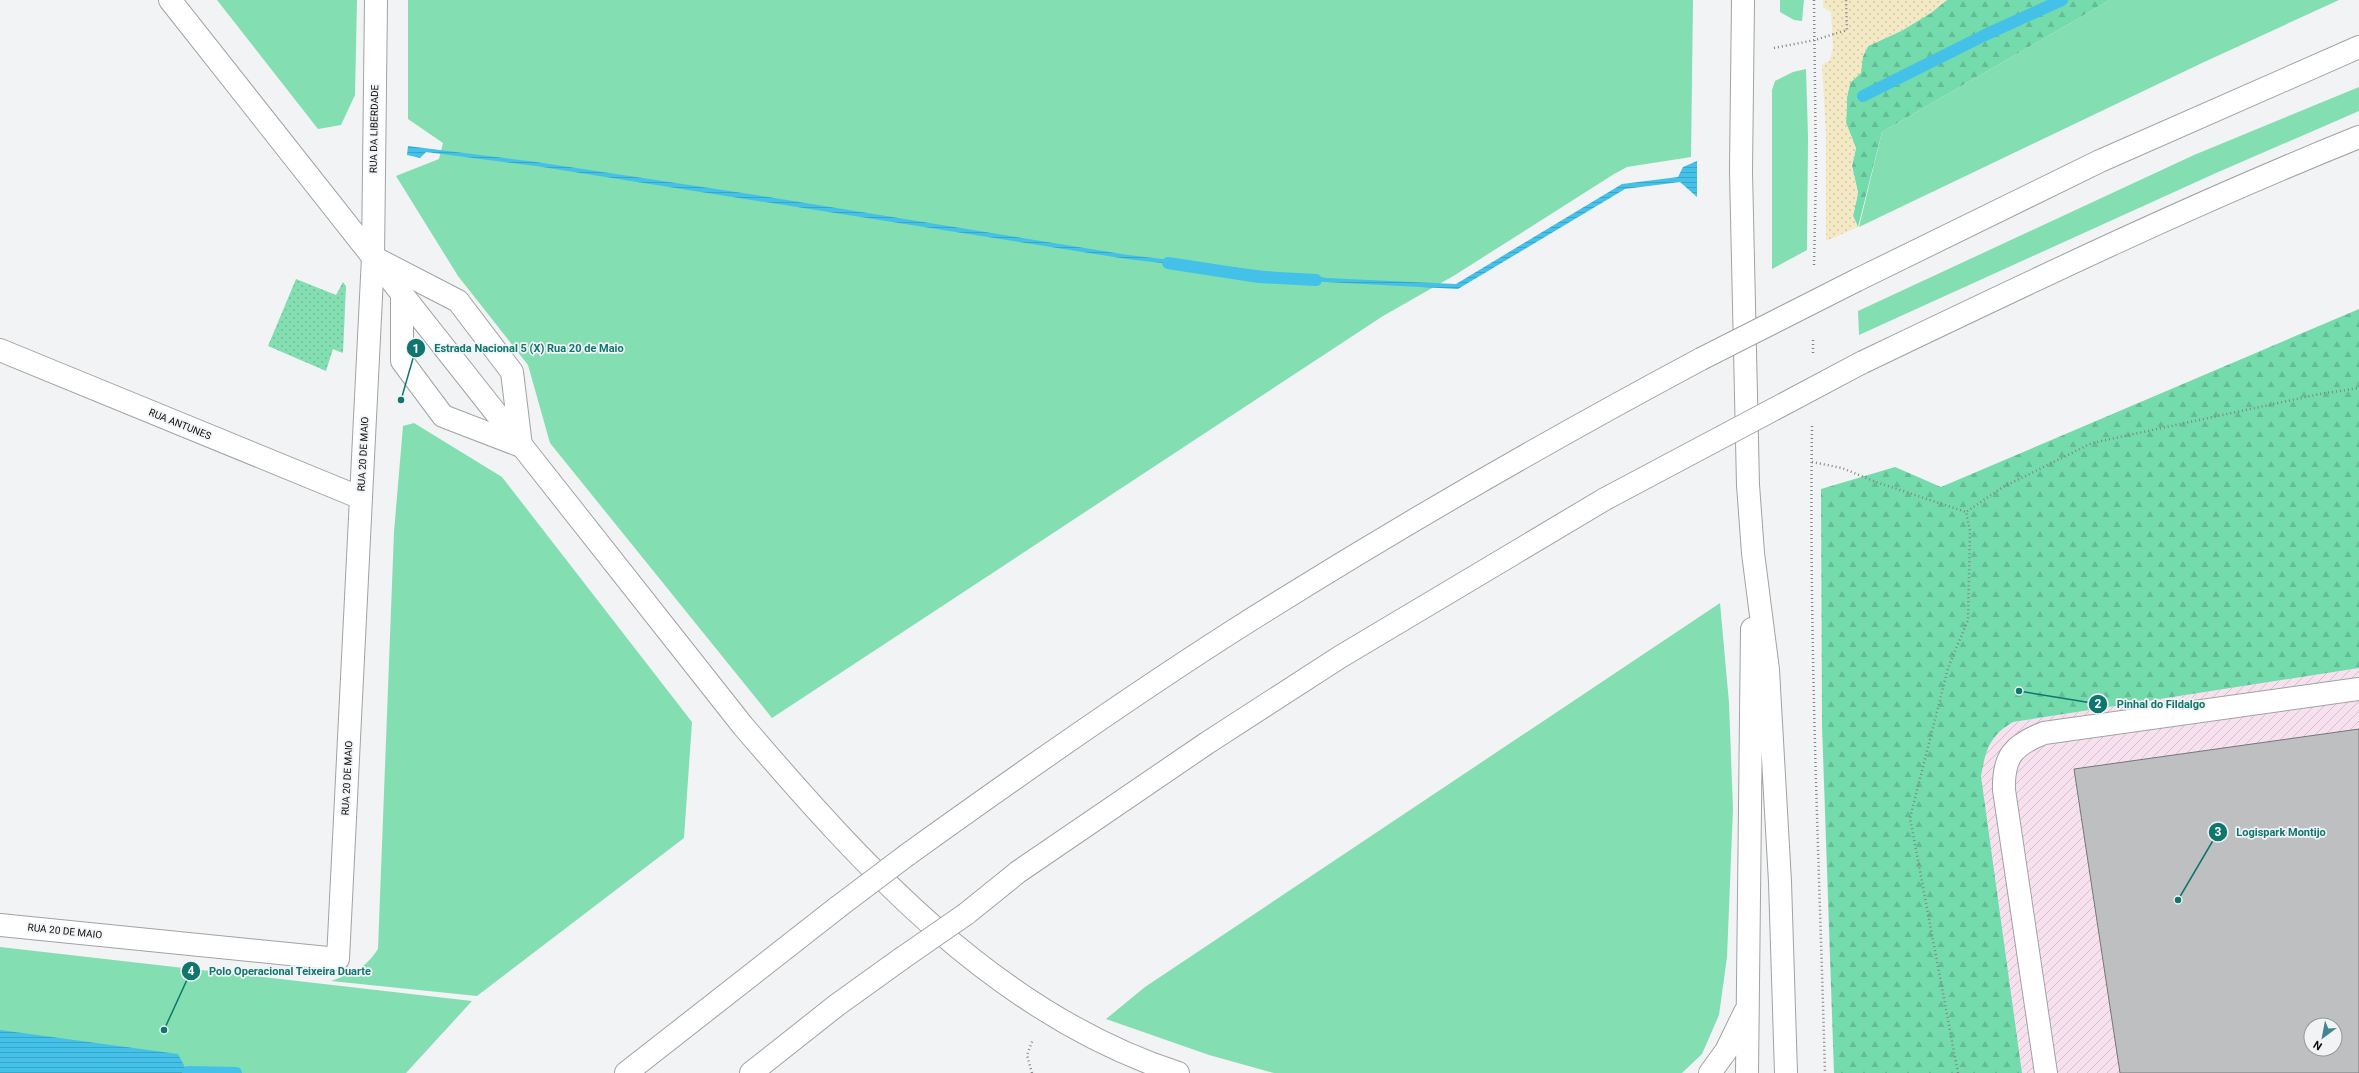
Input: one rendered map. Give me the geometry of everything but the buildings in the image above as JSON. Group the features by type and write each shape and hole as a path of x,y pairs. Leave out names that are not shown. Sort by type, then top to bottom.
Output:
{"main road":[{"path":"170,0 521,446 778,767 852,848 919,913 979,965 1044,1011 1108,1045 1178,1073"},
{"name":"RUA DA LIBERDADE","path":"373,257 376,0"},
{"path":"1743,0 1743,282 1748,480 1753,553 1769,677 1780,882 1786,1073"},
{"path":"626,1073 838,906 907,855 1098,722 1296,592 1502,469 1701,359 1857,280 2100,161 2359,47"},
{"path":"751,1073 831,1010 966,914 1018,872 1207,743 1340,657 1605,499 1861,363 2102,248 2291,164 2359,137"},
{"path":"373,257 458,301 512,372 521,446"},
{"name":"RUA 20 DE MAIO","path":"0,925 338,959 373,257"},
{"path":"402,295 402,361 443,416 521,446"},
{"name":"RUA ANTUNES","path":"0,350 360,498"},
{"path":"1747,1073 1753,553"},
{"path":"2046,1073 2004,790 2003,773 2010,755 2025,740 2044,733 2359,689"},
{"path":"1710,1073 1726,1051 1748,1005"}],"path":[{"path":"1814,0 1816,173 1814,269"},
{"path":"1742,54 1815,40 1847,30 1846,0"},
{"path":"1813,333 1813,357"},
{"path":"1966,512 2003,487 2092,443 2320,394 2359,388"},
{"path":"1812,421 1811,556 1813,707 1825,1073"},
{"path":"1812,462 1842,468 1876,482 1966,512"},
{"path":"1958,1073 1910,818 1948,668 1968,620 1970,531 1966,512"}],"shaded area":[{"path":"2359,668 2359,1073 2022,1073 1981,776 1986,749 1998,731 2013,722"}],"green space":[{"path":"217,0 357,0 355,95 341,125 318,129"},
{"path":"408,0 1693,0 1691,157 1627,167 1614,174 1455,275 1383,316 772,718 550,443 528,365 458,276 396,176 439,159 443,143 408,119"},
{"path":"1780,0 1804,0 1802,21 1794,20 1780,12"},
{"path":"1947,0 2110,0 1882,132 1858,227 1853,216 1858,193 1852,166 1856,148 1846,123 1847,97 1850,83 1868,46 1903,30"},
{"path":"2110,0 2339,0 2202,63 1859,227 1882,132"},
{"path":"1806,69 1808,137 1807,250 1772,269 1772,90 1775,81 1793,72"},
{"path":"2359,87 2359,111 2216,173 1859,335 1858,311 2194,155"},
{"path":"296,279 336,295 343,282 346,286 343,353 333,349 326,371 268,346"},
{"path":"2359,309 2359,668 2013,722 2005,727 1990,744 1981,776 2022,1073 1834,1073 1822,725 1821,489 1895,467 1941,487"},
{"path":"414,423 502,477 692,722 684,838 477,996 331,981 358,970 368,962 378,949 394,532 403,426"},
{"path":"1720,603 1729,703 1733,809 1727,957 1719,1015 1702,1054 1682,1073 1274,1073 1209,1055 1106,1019 1145,987"},
{"path":"0,947 472,1001 406,1073 0,1073"}],"sand":[{"path":"1823,0 1947,0 1931,13 1903,30 1868,46 1863,56 1861,73 1850,83 1847,97 1846,123 1856,148 1852,166 1858,193 1853,216 1858,227 1826,241 1826,135 1822,65 1830,60 1833,47 1831,12 1823,7"}],"water":[{"path":"408,146 536,162 756,195 1128,255 1326,278 1456,284 1622,184 1678,177 1683,167 1697,161 1697,197 1680,182 1625,189 1458,289 1325,282 1127,259 536,166 426,152 420,158 407,155"},
{"path":"0,1030 178,1054 188,1073 0,1073"}],"waterway":[{"path":"1863,96 1985,35 2062,0"},
{"path":"1168,263 1259,277 1316,280"},
{"path":"188,1072 236,1073"}],"place":[{"name":"Estrada Nacional 5 (X) Rua 20 de Maio","path":"401,400"},
{"name":"Pinhal do Fildalgo","path":"2019,691"},
{"name":"Logispark Montijo","path":"2178,900"},
{"name":"Polo Operacional Teixeira Duarte","path":"164,1030"}]}
